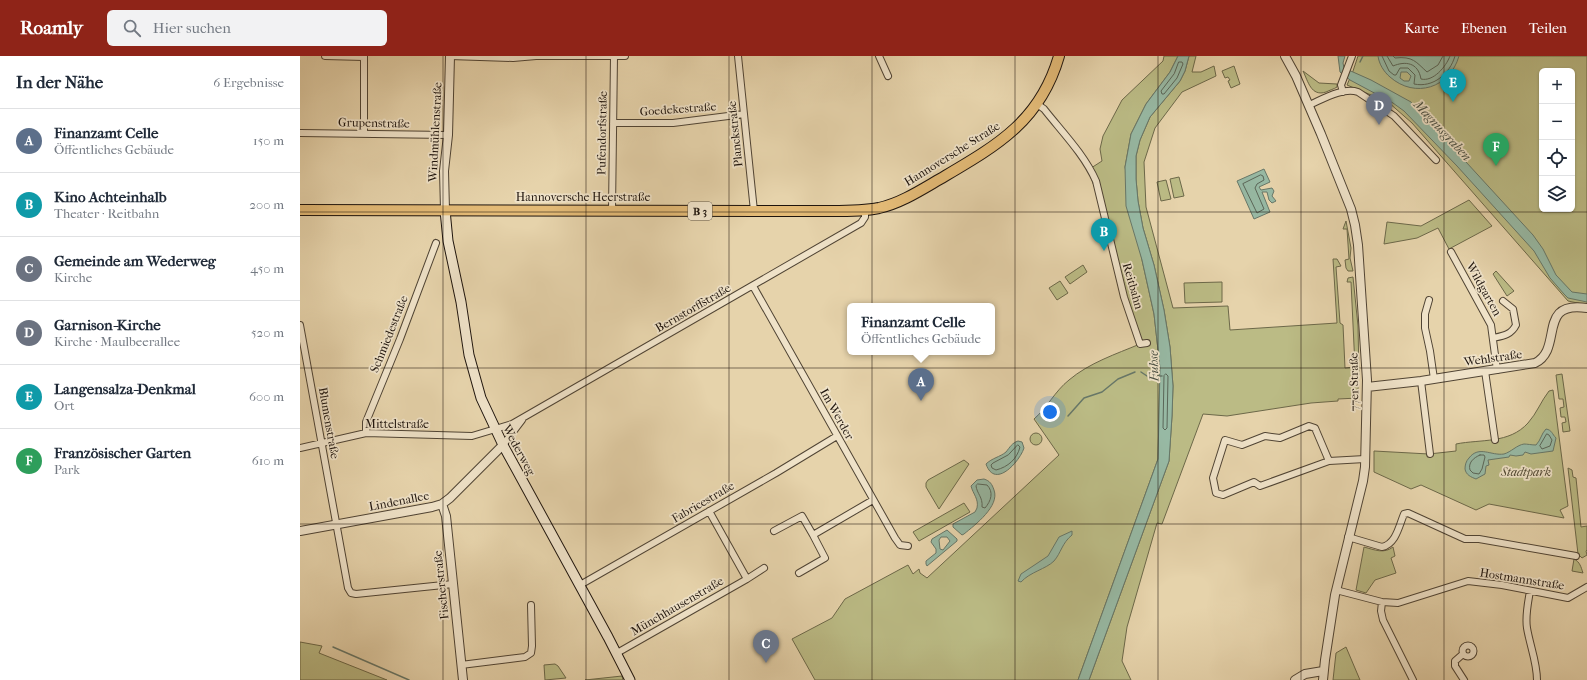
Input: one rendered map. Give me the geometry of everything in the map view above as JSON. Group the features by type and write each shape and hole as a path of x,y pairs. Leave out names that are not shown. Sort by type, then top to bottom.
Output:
{"main road":[{"name":"Hannoversche Straße","path":"865,210 891,204 912,195 962,166 1000,141 1019,126 1037,104 1048,87 1059,56"},
{"name":"Hannoversche Heerstraße","path":"300,210 865,210"},
{"name":"Wederweg","path":"445,210 448,241 461,302 469,355 481,398 495,430 617,653 630,680"}],"street":[{"path":"325,56 364,56 364,134"},
{"path":"450,56 513,58 542,56 625,56"},
{"name":"Windmühlenstraße","path":"445,210 444,171 448,135 450,56"},
{"name":"Pufendorfstraße","path":"612,210 614,56"},
{"name":"Planckstraße","path":"738,56 754,211"},
{"path":"879,56 888,76"},
{"name":"77er Straße","path":"1285,56 1309,105 1351,209 1358,245 1364,320 1367,387 1363,481 1336,590 1324,680"},
{"path":"1346,91 1341,85 1352,56"},
{"path":"1309,105 1346,91 1358,92 1394,116 1436,160"},
{"name":"Reitbahn","path":"1037,104 1044,109 1084,158 1091,170 1096,181 1124,298 1140,344 1147,343"},
{"name":"Goedekestraße","path":"613,123 673,123 744,114"},
{"name":"Grupenstraße","path":"300,133 448,135"},
{"name":"Bernstorffstraße","path":"495,430 523,419 861,223 865,217 865,210"},
{"name":"Schmiedestraße","path":"366,434 366,422 400,339 436,243"},
{"name":"Wildgarten","path":"1450,252 1488,317 1491,325 1498,370"},
{"name":"Im Werder","path":"752,286 895,538 900,545 908,546"},
{"path":"1429,300 1425,314 1425,328 1434,379"},
{"name":"Wildgarten","path":"1493,338 1507,335 1513,331 1516,325 1513,310 1503,300"},
{"name":"Wehlstraße","path":"1367,387 1527,366 1538,362 1547,351 1552,326 1559,314 1570,306 1587,308"},
{"name":"Blumenstraße","path":"300,325 348,588 351,593 356,594 453,584"},
{"path":"1485,371 1495,440"},
{"path":"1421,381 1430,454"},
{"name":"Bernstorffstraße","path":"503,445 523,419"},
{"path":"1328,461 1315,428 1309,426 1280,438 1265,436 1242,445 1225,440 1213,478 1216,493 1223,495 1254,482 1260,486 1328,461 1365,459"},
{"name":"Mittelstraße","path":"300,448 366,434 472,436 495,430"},
{"name":"Fabricestraße","path":"580,585 776,473 837,436"},
{"name":"Lindenallee","path":"300,531 442,504 450,498 503,445"},
{"path":"813,535 873,500"},
{"name":"Fischerstraße","path":"442,504 446,516 463,680"},
{"path":"709,511 747,579"},
{"path":"1348,538 1382,547 1387,546 1392,542 1404,514 1408,513 1465,539 1479,539 1576,556"},
{"path":"774,531 802,516 825,558 799,573"},
{"name":"Münchhausenstraße","path":"617,653 764,568"},
{"name":"Hostmannstraße","path":"1336,590 1382,602 1398,603 1409,601 1422,595 1468,581 1502,585 1568,598 1587,587"},
{"path":"1530,591 1527,608 1527,627 1537,667 1537,680"},
{"path":"1382,602 1382,620 1413,680"},
{"path":"461,665 525,657 531,654 531,605"},
{"path":"1463,654 1455,661 1455,666 1464,680"},
{"path":"1296,680 1306,674 1324,671"}],"green space":[{"path":"1164,56 1178,56 1170,72 1146,104 1131,134 1125,167 1142,260 1154,314 1160,368 1158,459 1078,680 815,680 792,639 832,618 845,599 908,565 913,574 919,569 920,573 927,578 1059,455 1034,419 1059,389 1077,374 1103,359 1140,344 1099,199 1088,170 1102,161 1100,149 1103,136 1122,100 1163,61"},
{"path":"1189,56 1196,56 1192,72 1201,72 1214,66 1216,76 1182,92 1155,128 1144,162 1146,207 1173,308 1228,306 1230,330 1337,323 1333,259 1337,259 1341,266 1336,267 1340,323 1343,325 1345,368 1355,367 1351,282 1347,282 1348,278 1353,277 1358,326 1358,398 1338,399 1338,401 1311,403 1227,416 1203,414 1162,524 1157,523 1127,627 1122,661 1131,680 1089,680 1169,461 1173,386 1170,347 1164,310 1154,265 1143,228 1138,201 1136,156 1140,140 1150,117 1180,81 1185,71"},
{"path":"1358,56 1587,56 1587,305 1568,301 1412,123 1388,102 1347,85"},
{"path":"1234,66 1240,84 1231,88 1228,81 1230,80 1228,77 1225,78 1222,71"},
{"path":"1303,71 1319,83 1337,84 1337,87 1326,92 1317,92 1311,87"},
{"path":"1179,177 1184,196 1174,198 1170,179"},
{"path":"1166,180 1171,199 1161,201 1157,182"},
{"path":"1469,200 1492,226 1449,249 1438,228 1417,238 1384,244 1387,222 1421,226"},
{"path":"1346,221 1351,248 1350,258 1353,271 1348,271 1346,268 1345,260 1349,259 1347,229 1343,229"},
{"path":"1083,265 1087,272 1070,284 1065,277"},
{"path":"1496,271 1514,291 1507,296 1493,274"},
{"path":"1060,281 1068,293 1057,300 1049,288"},
{"path":"1222,282 1222,302 1185,303 1184,283"},
{"path":"1562,374 1570,431 1563,432 1562,423 1566,422 1565,417 1561,417 1560,408 1564,407 1563,399 1559,399 1556,375"},
{"name":"Stadtpark","path":"1553,390 1568,506 1560,510 1564,518 1489,504 1476,510 1421,485 1411,489 1374,472 1374,451 1429,454 1456,451 1456,444 1494,440 1512,434 1520,430 1528,423 1549,391"},
{"path":"1034,433 1038,433 1042,439 1038,445 1034,445 1030,441 1030,437"},
{"path":"964,460 969,464 939,509 926,487 926,483 928,480"},
{"path":"1568,468 1572,470 1573,477 1576,478 1581,527 1587,526 1587,555 1582,558 1578,554"},
{"path":"964,503 970,512 919,541 913,532"},
{"path":"1364,547 1383,551 1393,547 1395,556 1391,558 1396,573 1375,580 1366,593 1356,590"},
{"path":"1574,559 1579,563 1583,573 1572,571"},
{"path":"300,642 322,646 319,653 387,680 300,680"},
{"path":"1346,647 1360,680 1333,680 1336,653"},
{"path":"555,664 566,678 545,680 544,665"},
{"path":"622,676 623,680 585,680"}],"water":[{"path":"1178,56 1189,56 1185,71 1180,81 1150,117 1140,140 1136,156 1138,201 1143,228 1154,265 1164,310 1170,347 1173,386 1169,461 1089,680 1078,680 1158,459 1160,368 1154,314 1142,260 1126,206 1125,167 1131,134 1146,104 1170,72"},
{"path":"1338,56 1345,56 1343,63 1344,68 1371,80 1411,102 1533,235 1543,249 1556,275 1572,292 1587,294 1587,302 1568,298 1550,278 1534,251 1457,166 1404,111 1393,103 1350,80 1340,72"},
{"path":"1378,56 1459,56 1448,76 1440,83 1430,87 1410,88 1400,84 1386,73 1379,62","holes":["1401,72 1407,72 1411,76 1409,81 1404,81 1400,78"]},
{"path":"1264,169 1270,182 1259,187 1261,190 1272,188 1274,191 1272,196 1276,201 1272,203 1269,200 1267,192 1262,192 1270,212 1254,219 1237,181"},
{"path":"1546,429 1551,431 1556,438 1553,451 1531,454 1525,452 1523,455 1510,455 1509,457 1488,460 1489,465 1486,466 1485,474 1476,479 1466,473 1466,463 1473,454 1477,452 1485,452 1504,454 1524,444 1536,445"},
{"path":"1018,441 1022,442 1024,448 1013,466 1001,474 995,474 990,471 986,464 1004,454 1013,444"},
{"path":"984,479 992,484 995,496 993,502 985,515 962,535 953,527 953,524 975,512 977,508 977,499 971,486 977,480"},
{"path":"947,530 957,539 957,541 927,566 926,561 936,553 936,549 931,542 932,539","holes":["941,537 947,537 950,541 943,550 940,549 939,540"]},
{"path":"1072,531 1072,535 1066,541 1051,564 1021,582 1018,581 1021,574 1048,556 1059,537"}],"waterway":[{"path":"1360,62 1363,56"},
{"path":"1068,416 1084,398 1102,392 1118,379 1135,372"},
{"name":"Fuhse","path":"1141,372 1147,376"},
{"name":"Fuhse","path":"1154,376 1162,376"},
{"path":"333,647 409,680"}],"place":[{"name":"Langensalza-Denkmal","path":"1453,102"},
{"name":"Garnison-Kirche","path":"1379,125"},
{"name":"Französischer Garten","path":"1496,166"},
{"name":"Kino Achteinhalb","path":"1104,251"},
{"name":"Finanzamt Celle","path":"921,401"},
{"name":"Gemeinde am Wederweg","path":"766,663"}],"water label":[{"name":"Magnusgraben","path":"1443,130"}]}
